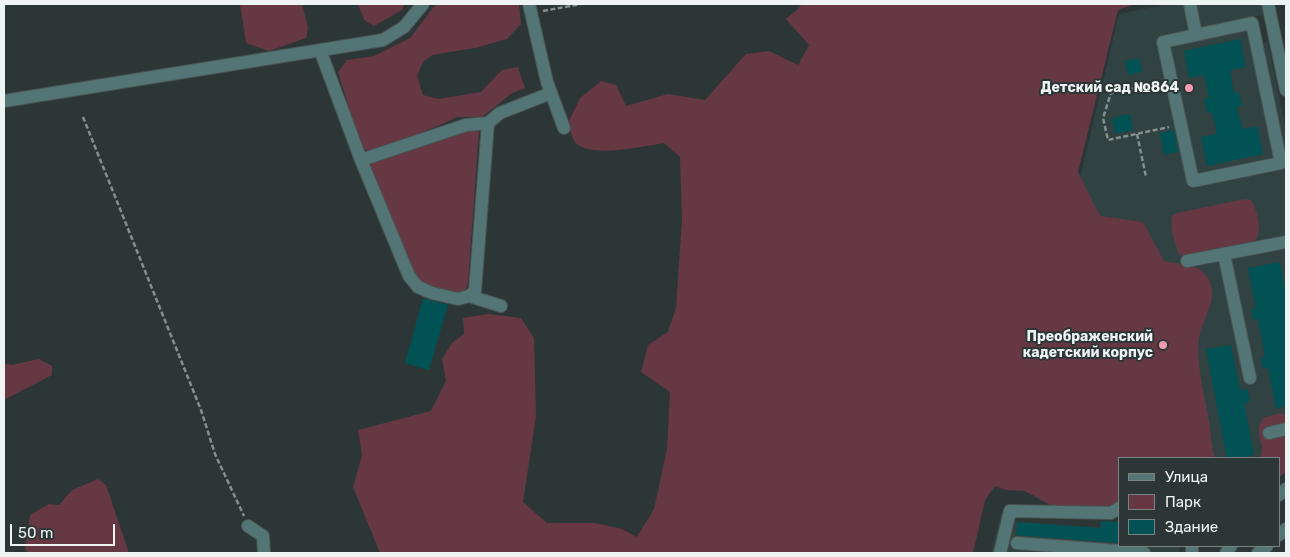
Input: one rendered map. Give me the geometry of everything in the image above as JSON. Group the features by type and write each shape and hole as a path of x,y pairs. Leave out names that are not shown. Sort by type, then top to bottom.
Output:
{"street":[{"path":"4,101 383,40 404,27 423,4"},
{"path":"1190,4 1196,35"},
{"path":"1268,4 1286,90"},
{"path":"531,9 546,82 564,128"},
{"path":"1252,23 1281,163 1193,181 1163,42 1196,35 1252,23"},
{"path":"320,50 361,160 409,276 418,286 432,293 458,299 469,296 474,291 488,123"},
{"path":"361,160 466,125 488,123 500,113 551,93"},
{"path":"1187,261 1286,242"},
{"path":"1224,254 1250,378"},
{"path":"469,296 501,306"},
{"path":"1269,433 1286,430"},
{"path":"1000,553 1010,511 1111,513 1118,509"},
{"path":"248,526 263,536 264,553"},
{"path":"1017,543 1040,549 1144,553"}],"path":[{"path":"531,9 581,4"},
{"path":"1172,80 1111,93 1103,118 1108,140 1181,125"},
{"path":"83,117 201,410 215,454 248,526"},
{"path":"1137,134 1146,177"}],"shaded area":[{"name":"Преображенский кадетский корпус","path":"1168,4 1261,4 1263,15 1253,17 1259,44 1268,42 1286,131 1286,465 1280,457 1118,457 1008,481 1119,14"},
{"path":"1001,513 1018,522 1100,528 1101,521 1118,522 1118,547 1180,547 1179,553 991,553"}],"green space":[{"path":"240,4 302,4 308,28 306,38 269,51 246,43"},
{"path":"358,4 405,4 402,10 374,26 364,20"},
{"path":"436,4 519,4 521,24 507,39 475,48 432,55 423,62 417,76 423,95 438,99 481,92 502,70 518,67 525,88 512,93 482,117 457,117 370,152 362,149 338,72 347,60 374,56 410,38"},
{"path":"802,4 1134,4 1118,10 1078,172 1100,216 1143,222 1164,261 1194,267 1199,269 1208,278 1211,285 1212,299 1200,333 1198,354 1215,457 1118,457 1118,502 1108,507 1052,506 1025,491 1006,490 995,486 985,500 973,553 380,553 353,487 362,455 358,430 431,411 446,381 442,359 452,343 464,334 463,318 488,314 521,318 534,338 536,416 523,502 547,523 595,523 622,529 637,537 654,509 667,449 670,392 641,372 648,345 668,332 676,308 682,219 680,157 664,143 606,151 585,148 574,140 568,123 580,98 601,81 616,85 626,106 668,94 705,100 746,54 769,51 798,65 809,45 786,19"},
{"path":"471,129 479,131 468,283 465,291 455,293 423,284 413,274 370,165 371,160"},
{"path":"1245,199 1251,200 1257,215 1259,233 1254,241 1180,255 1173,236 1172,216 1177,213"},
{"path":"39,359 52,366 52,375 4,400 4,363 12,365"},
{"path":"1280,413 1286,415 1286,472 1280,476 1280,457 1260,457 1262,448 1259,430 1263,418"},
{"path":"98,479 106,485 129,553 28,553 25,549 30,515 49,504 59,505 72,490"}],"building":[{"path":"1240,39 1246,67 1230,70 1234,93 1239,92 1242,106 1237,107 1242,129 1257,126 1263,154 1207,166 1201,137 1217,134 1212,112 1207,113 1204,99 1209,98 1204,75 1189,78 1184,51"},
{"path":"1139,58 1142,72 1128,75 1125,61"},
{"path":"1130,114 1133,130 1115,134 1112,118"},
{"path":"1174,130 1178,152 1164,155 1160,133"},
{"path":"1280,262 1286,296 1286,406 1276,408 1268,368 1263,369 1261,358 1265,357 1258,319 1253,320 1251,309 1256,309 1248,268"},
{"path":"423,298 448,305 429,370 405,363"},
{"path":"1231,345 1240,390 1248,389 1250,402 1244,403 1254,455 1227,457 1206,349"},
{"path":"1101,521 1118,522 1118,543 1016,535 1018,522 1101,528"}],"place":[{"name":"Детский сад №864","path":"1189,88"},
{"name":"Преображенский кадетский корпус","path":"1163,345"}]}
